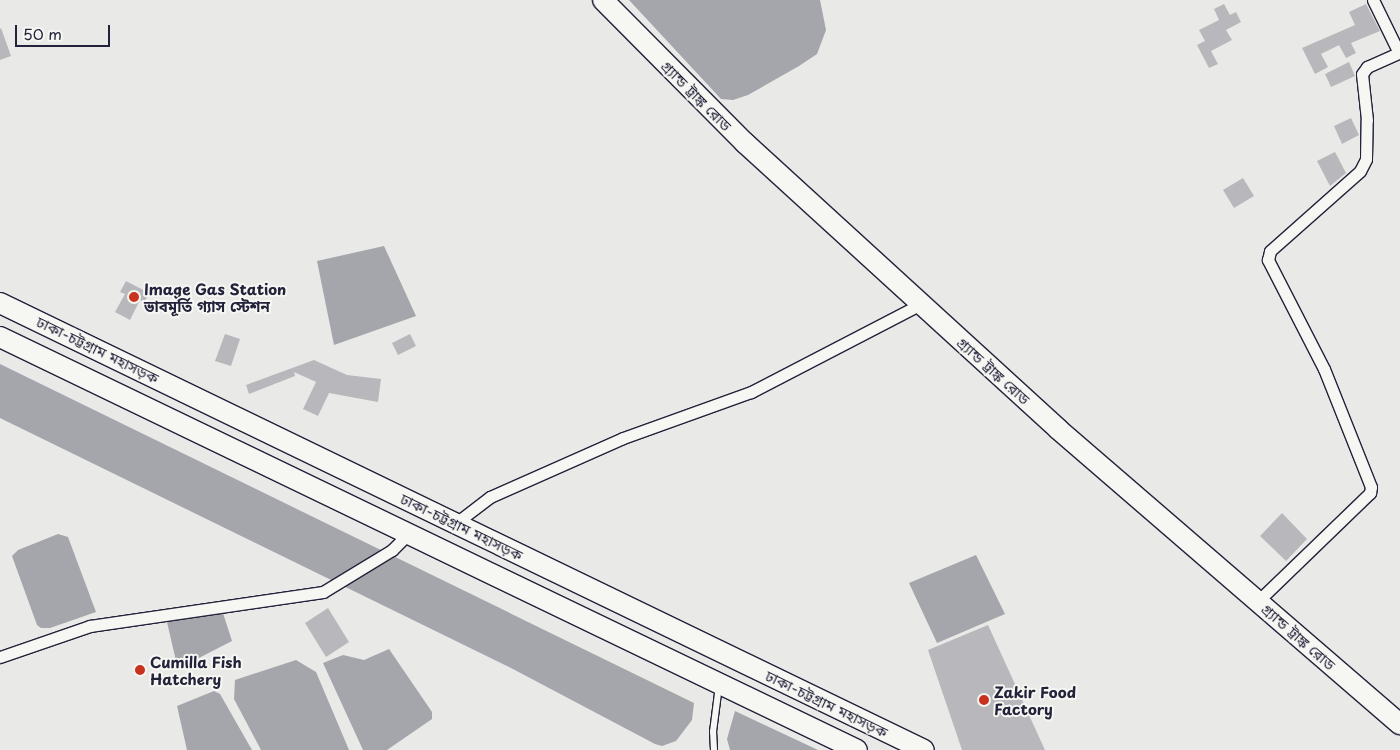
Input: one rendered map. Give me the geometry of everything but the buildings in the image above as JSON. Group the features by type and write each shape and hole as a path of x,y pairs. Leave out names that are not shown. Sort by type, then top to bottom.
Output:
{"highway":[{"name":"গ্র্যান্ড ট্রাঙ্ক রোড","path":"603,0 745,142 1058,429 1400,724"},
{"name":"ঢাকা-চট্টগ্রাম মহাসড়ক","path":"0,303 924,750"},
{"name":"ঢাকা-চট্টগ্রাম মহাসড়ক","path":"0,337 720,682 852,749"}],"street":[{"path":"1258,601 1366,498 1371,486 1324,369 1268,260 1270,251 1360,172 1366,160 1367,120 1362,74 1367,67 1399,53 1373,0"},
{"path":"456,523 490,497 624,438 751,392 921,304"},
{"path":"0,657 90,626 323,592 392,550 409,533"}],"lane":[{"path":"714,750 713,732 720,682"}],"shaded area":[{"path":"629,0 820,0 826,30 817,54 799,66 748,95 733,100 721,99"},
{"path":"384,246 416,316 334,345 317,261"},
{"path":"0,364 694,703 692,720 676,741 662,746 655,744 511,668 0,418"},
{"path":"58,534 68,537 96,612 50,628 41,628 37,625 12,556 18,550"},
{"path":"976,555 1005,614 937,643 909,583"},
{"path":"222,610 232,641 191,662 176,661 167,622"},
{"path":"389,649 432,712 432,719 387,750 363,750 323,663 343,655 364,660"},
{"path":"296,660 316,672 349,750 261,750 234,699 235,680"},
{"path":"214,691 220,694 252,750 187,750 177,706"},
{"path":"735,711 818,750 730,750 727,739"}],"place":[{"name":"Image Gas Station ভাবমূর্তি গ্যাস স্টেশন","path":"134,297"},
{"name":"Cumilla Fish Hatchery","path":"140,670"},
{"name":"Zakir Food Factory","path":"984,700"}]}
